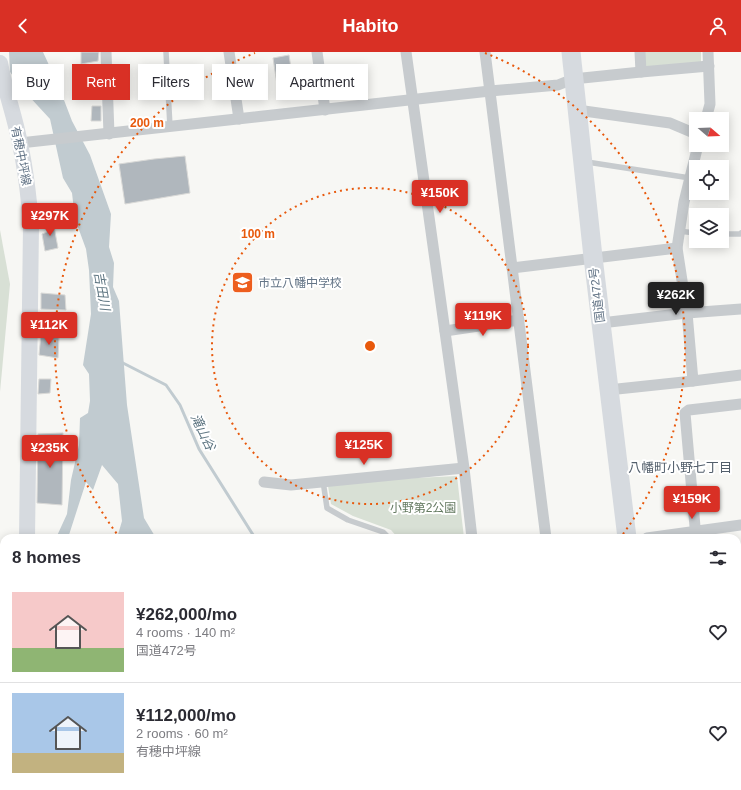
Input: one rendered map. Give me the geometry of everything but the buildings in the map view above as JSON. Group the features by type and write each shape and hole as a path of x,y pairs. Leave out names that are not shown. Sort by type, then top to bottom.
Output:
{"highway":[{"name":"国道472号","path":"571,52 608,390 626,534"}],"main road":[{"name":"有穂中坪線","path":"0,63 4,84 24,142 31,226 27,534"}],"street":[{"path":"106,52 109,134"},
{"path":"229,52 239,119"},
{"path":"317,52 325,110"},
{"path":"406,52 464,468 472,534"},
{"path":"485,52 546,534"},
{"path":"640,52 640,72"},
{"path":"708,52 710,104 708,112"},
{"path":"24,142 109,134 490,91 558,85 574,79 709,66"},
{"path":"577,110 670,123 689,131"},
{"path":"689,182 678,231 677,248 687,313 693,381"},
{"path":"512,268 677,248"},
{"path":"601,323 687,313 741,309"},
{"path":"445,331 519,320"},
{"path":"608,390 741,375"},
{"path":"696,534 685,413 689,410 741,404"},
{"path":"264,482 291,485 464,468"},
{"path":"700,534 741,525"}],"lane":[{"path":"166,52 170,127"},
{"path":"582,162 689,178"},
{"path":"678,231 689,232"},
{"path":"729,234 741,234 741,239"},
{"path":"323,481 327,508 348,520 383,532 385,534"}],"green space":[{"path":"644,52 701,52 701,63 645,67"},
{"path":"0,230 10,284 0,392"},
{"name":"小野第2公園","path":"457,476 464,534 394,534 391,530 353,516 331,504 328,486 395,479"}],"water":[{"path":"9,52 43,52 48,64 12,64 12,75 10,72"},
{"name":"吉田川","path":"32,100 64,100 72,121 90,155 111,214 109,247 114,263 113,287 119,301 127,405 144,518 154,534 118,534 122,521 118,484 102,465 93,490 86,482 69,534 58,534 67,514 71,480 79,445 80,418 88,413 90,401 89,374 83,365 91,314 89,270 86,249 75,219 72,193 63,178 50,119"}],"waterway":[{"name":"滝山谷","path":"121,362 166,385 180,405 199,449 252,534"}],"place":[{"name":"市立八幡中学校","path":"242,283"}],"district":[{"name":"八幡町小野七丁目","path":"680,467"}]}
